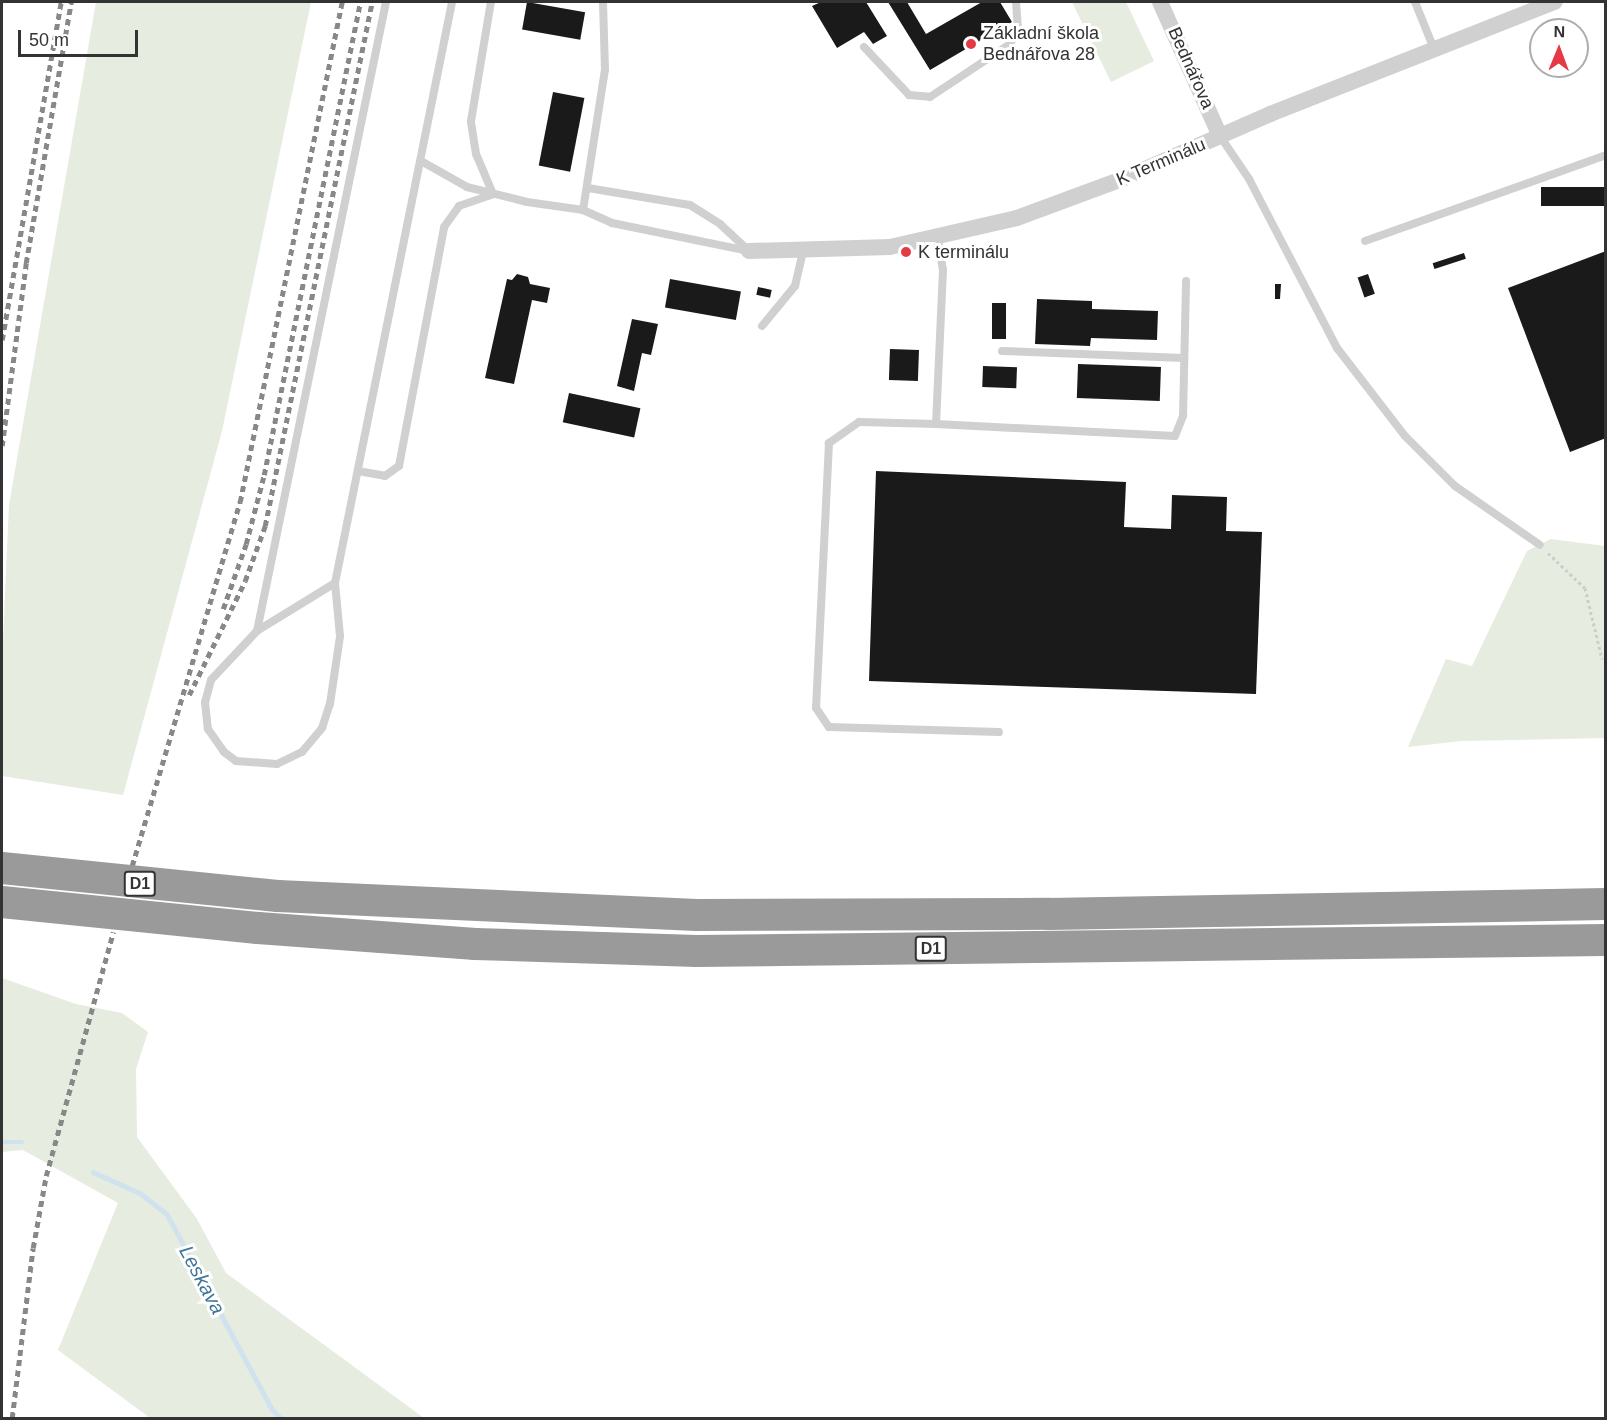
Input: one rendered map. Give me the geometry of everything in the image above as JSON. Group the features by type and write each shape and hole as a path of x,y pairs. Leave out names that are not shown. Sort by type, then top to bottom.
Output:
{"highway":[{"name":"D1","path":"2,868 278,896 697,915 1049,914 1605,904"},
{"name":"D1","path":"2,902 258,928 475,944 697,951 1605,940"}],"street":[{"name":"Bednářova","path":"1161,2 1220,136"},
{"name":"K Terminálu","path":"749,251 803,252 890,247 939,239 1017,218 1120,180 1220,136 1555,2"}],"lane":[{"path":"257,631 386,2"},
{"path":"334,583 257,631 216,672 204,702 208,729 224,752 236,761 262,766 277,764 302,752 322,728 340,653 334,583 452,2"},
{"path":"491,2 471,121 476,154 493,194"},
{"path":"583,210 605,70 603,2"},
{"path":"864,47 909,95 930,97 1010,44 1018,30 1016,2"},
{"path":"1415,2 1434,49"},
{"path":"1220,136 1250,179 1337,348 1405,436 1455,486 1540,545"},
{"path":"1365,241 1605,155"},
{"path":"421,161 467,188 583,210 612,223 749,251"},
{"path":"588,188 690,205 720,224 749,251"},
{"path":"358,471 385,476 399,466 444,227 459,206 493,194"},
{"path":"936,424 942,270 939,239"},
{"path":"762,326 795,286 803,252"},
{"path":"999,732 829,727 816,708 830,443 859,422 1175,436 1183,416 1186,281"},
{"path":"1002,351 1184,358"}],"path":[{"path":"1540,545 1585,588 1602,659"}],"shaded area":[{"path":"96,2 311,2 222,431 123,795 2,776 2,664 9,505"},
{"path":"1072,2 1126,2 1154,61 1111,82"},
{"path":"1551,539 1605,546 1605,738 1461,741 1408,747 1446,659 1472,666 1527,551"},
{"path":"2,978 76,1004 122,1013 148,1032 136,1069 137,1137 197,1219 226,1273 424,1418 150,1418 58,1350 118,1203 23,1150 2,1152"}],"building":[{"path":"527,2 585,12 580,40 522,30"},
{"path":"821,2 866,2 887,36 873,44 864,32 837,48 812,6"},
{"path":"888,2 907,2 926,34 982,2 1000,2 1012,22 930,70"},
{"path":"553,92 584,98 570,172 539,166"},
{"path":"1541,187 1606,187 1606,206 1541,206"},
{"path":"1606,251 1606,438 1570,452 1508,288"},
{"path":"1464,253 1466,259 1434,269 1433,263"},
{"path":"517,274 528,277 530,284 550,288 547,303 532,300 514,384 485,378 507,279 512,280"},
{"path":"1368,274 1375,294 1364,297 1358,278"},
{"path":"670,279 741,292 736,320 665,308"},
{"path":"1275,284 1281,284 1280,299 1275,299"},
{"path":"758,287 772,290 770,298 756,295"},
{"path":"1037,299 1092,301 1092,309 1158,311 1157,340 1091,338 1090,346 1035,344"},
{"path":"992,303 1006,303 1006,339 992,339"},
{"path":"632,319 658,324 651,355 642,353 634,391 617,386"},
{"path":"890,349 919,350 918,381 889,380"},
{"path":"1078,364 1161,367 1160,401 1077,398"},
{"path":"983,366 1017,367 1016,388 982,387"},
{"path":"569,393 640,408 634,438 563,422"},
{"path":"876,471 1126,482 1124,527 1171,529 1172,495 1227,497 1226,531 1262,532 1256,694 869,681"}],"waterway":[{"name":"Leskava","path":"2,1142 22,1142"},
{"name":"Leskava","path":"93,1172 140,1193 167,1214 272,1409 281,1418"}],"railway":[{"path":"2,340 61,2"},
{"path":"2,446 26,263 71,2"},
{"path":"132,866 240,502 342,2"},
{"path":"223,609 246,544 264,475 360,2"},
{"path":"189,695 245,581 265,526 372,2"},
{"path":"12,1418 33,1248 46,1176 113,932"}],"place":[{"name":"Základní škola Bednářova 28","path":"971,44"},
{"name":"K terminálu","path":"906,252"}]}
